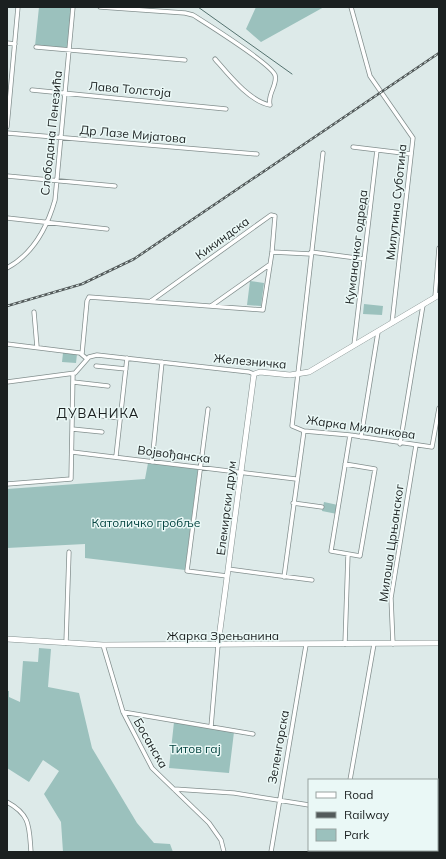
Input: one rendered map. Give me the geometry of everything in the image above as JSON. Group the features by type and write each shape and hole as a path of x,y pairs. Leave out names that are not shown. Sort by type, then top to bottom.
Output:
{"street":[{"path":"7,127 9,89 18,7"},
{"name":"Слободана Пенезића","path":"7,268 19,261 31,250 47,222 55,200 58,181 73,7"},
{"path":"100,7 185,12 193,15 273,72 275,79 269,95 270,105 261,103 254,98 234,80 215,59"},
{"name":"Милутина Суботина","path":"350,7 370,76 413,138 392,323"},
{"path":"7,43 15,44"},
{"path":"36,47 185,60"},
{"name":"Лава Толстоја","path":"32,90 226,109"},
{"name":"Др Лазе Мијатова","path":"7,133 257,154"},
{"path":"353,147 411,154"},
{"name":"Куманачког одреда","path":"354,346 377,150"},
{"path":"298,374 323,153"},
{"path":"7,176 115,186"},
{"name":"Кикиндска","path":"151,301 273,215 275,216 272,252"},
{"path":"7,218 108,228"},
{"path":"437,296 439,248"},
{"path":"82,354 87,301 89,297 263,310 272,252 311,253 364,259"},
{"path":"211,306 269,265"},
{"name":"Железничка","path":"87,360 97,355 250,372 254,374 260,372 298,374 316,368 437,296"},
{"path":"400,444 423,304"},
{"path":"34,312 37,347"},
{"path":"361,437 378,332"},
{"path":"7,344 82,354 87,360 78,371 73,374 7,382"},
{"path":"116,456 127,358"},
{"path":"152,462 162,362"},
{"path":"96,366 126,369"},
{"path":"7,484 71,479 73,374"},
{"name":"Елемирски друм","path":"218,645 254,374"},
{"name":"Жарка Миланкова","path":"298,374 292,426 304,431 350,435 400,444 432,447 439,408"},
{"path":"73,382 108,386"},
{"path":"208,409 187,571 228,576"},
{"path":"94,415 120,418"},
{"path":"72,429 102,432"},
{"path":"284,576 296,479 304,431"},
{"path":"345,464 375,468 360,556 331,551 345,464 350,435"},
{"name":"Милоша Црњанског","path":"392,644 391,598 416,445"},
{"name":"Војвођанска","path":"72,452 116,456 152,462 296,479"},
{"path":"293,503 322,507"},
{"path":"66,643 68,552"},
{"path":"345,644 348,554"},
{"path":"228,569 312,580"},
{"name":"Жарка Зрењанина","path":"7,639 103,645 306,645 439,643"},
{"path":"350,779 374,644"},
{"name":"Босанска","path":"103,645 123,712 152,768 209,823 221,840 224,852"},
{"path":"211,727 218,645"},
{"name":"Зеленгорска","path":"270,852 306,645"},
{"path":"123,712 253,734"},
{"path":"173,789 234,793 308,805"},
{"path":"7,802 25,816 28,823 31,852"}],"green space":[{"path":"39,7 71,7 68,49 35,46"},
{"path":"256,7 324,7 261,42 246,29"},
{"path":"250,281 264,283 261,306 247,305"},
{"path":"364,304 383,306 382,315 363,314"},
{"path":"63,353 77,354 76,363 62,362"},
{"name":"Католичко гробље","path":"148,463 198,469 185,570 85,558 85,544 7,548 7,489 145,479"},
{"path":"324,502 338,505 337,514 322,511"},
{"path":"39,648 51,649 48,687 79,693 92,748 137,823 154,843 170,844 173,852 63,852 61,822 44,794 59,771 43,760 29,782 7,768 7,691 9,691 9,697 20,702 23,661 38,662"},
{"name":"Титов гај","path":"174,722 234,732 229,773 169,768"}],"waterway":[{"path":"198,7 292,74"}],"railway":[{"path":"7,306 82,284 134,259 439,53"}],"district":[{"name":"ДУВАНИКА","path":"98,413"}]}
